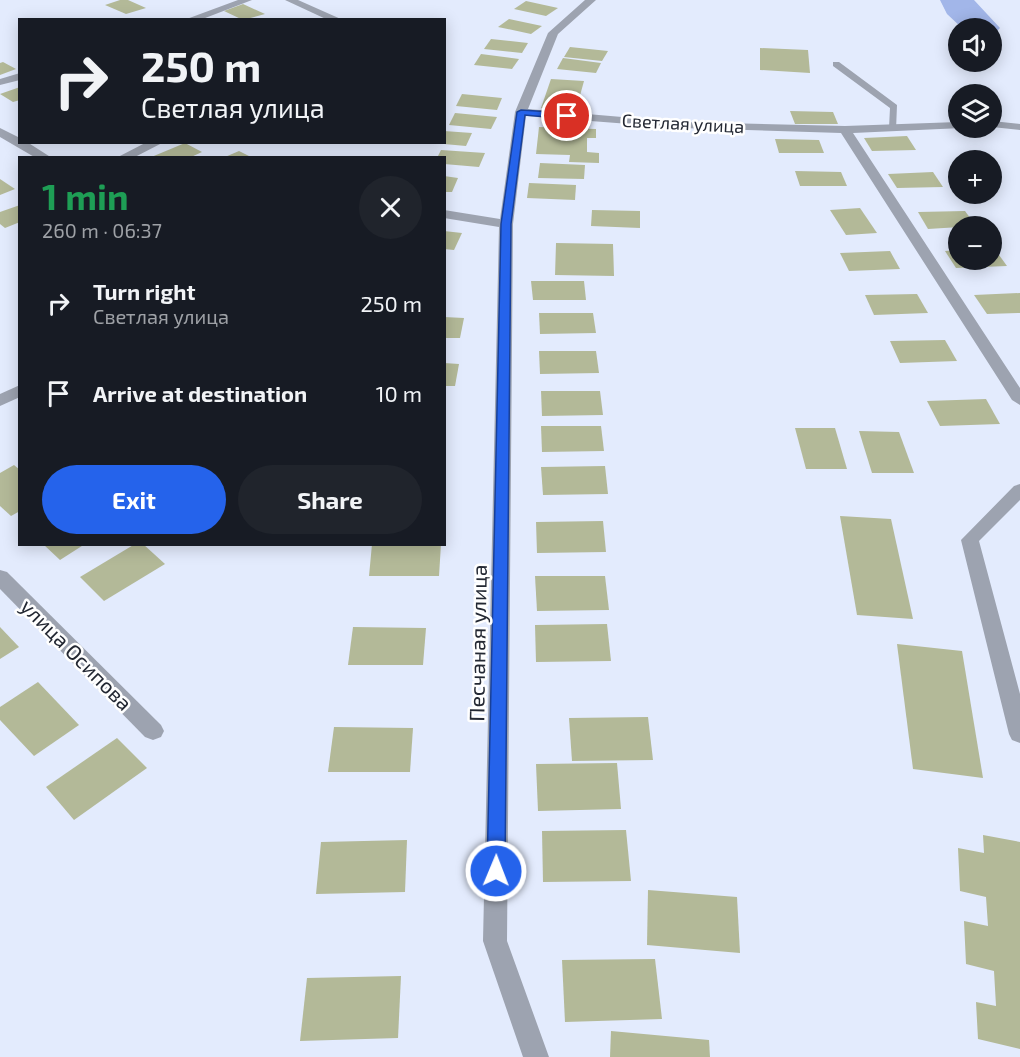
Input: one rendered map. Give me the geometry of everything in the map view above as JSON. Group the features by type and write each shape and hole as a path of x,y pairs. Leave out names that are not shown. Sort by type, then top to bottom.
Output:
{"street":[{"path":"195,18 247,0"},
{"path":"290,0 334,18"},
{"name":"Песчаная улица","path":"536,1057 495,941 506,224 521,112 553,33 591,0"},
{"path":"0,82 18,77"},
{"name":"Светлая улица","path":"521,112 681,125 845,130 948,125"},
{"path":"1002,124 1020,127"},
{"path":"845,130 1020,400"},
{"path":"0,132 18,142"},
{"path":"21,144 42,156"},
{"path":"126,156 154,144"},
{"path":"446,214 506,224"},
{"path":"0,401 18,391"},
{"path":"1020,490 969,540 1020,734"},
{"name":"улица Осипова","path":"0,577 153,731"}],"lane":[{"path":"836,64 894,106 893,128"}],"building":[{"path":"128,0 146,8 126,14 105,5"},
{"path":"526,1 558,8 546,16 514,9"},
{"path":"243,4 265,14 239,18 224,11"},
{"path":"509,19 542,26 531,34 498,27"},
{"path":"491,39 528,43 522,53 484,49"},
{"path":"570,47 608,51 602,61 564,57"},
{"path":"760,48 808,50 810,73 760,70"},
{"path":"481,54 519,59 512,69 474,65"},
{"path":"563,58 601,63 596,73 557,69"},
{"path":"3,62 16,69 0,75 0,63"},
{"path":"551,79 584,81 576,110 541,108"},
{"path":"18,88 18,101 13,102 0,94"},
{"path":"462,94 502,98 497,110 456,106"},
{"path":"790,111 833,112 838,124 795,124"},
{"path":"455,113 497,117 491,129 449,125"},
{"path":"539,127 596,129 596,138 587,138 587,152 599,153 599,163 569,162 570,155 536,154"},
{"path":"446,131 472,133 466,146 444,144 446,144"},
{"path":"907,136 916,150 872,151 864,138"},
{"path":"775,139 819,140 824,153 779,153"},
{"path":"183,144 202,152 193,156 154,156"},
{"path":"441,150 485,153 479,167 446,164 446,156 438,156"},
{"path":"239,151 249,156 227,156"},
{"path":"540,163 585,165 584,179 538,178"},
{"path":"795,171 841,172 847,186 800,186"},
{"path":"933,172 943,187 897,188 888,174"},
{"path":"446,176 458,178 452,192 446,192"},
{"path":"0,179 15,189 0,195"},
{"path":"529,183 576,185 575,200 527,198"},
{"path":"18,206 18,223 5,228 0,224 0,212"},
{"path":"860,208 877,233 846,235 830,210"},
{"path":"592,210 640,211 640,228 591,226"},
{"path":"965,211 969,216 948,216 948,228 928,229 918,212"},
{"path":"446,231 462,233 454,250 446,249"},
{"path":"556,243 613,244 614,276 555,275"},
{"path":"890,251 900,269 849,271 840,253"},
{"path":"531,281 584,281 586,300 533,300"},
{"path":"1020,293 1020,313 987,314 974,295"},
{"path":"917,294 928,313 874,315 865,295"},
{"path":"539,313 593,313 596,333 540,334"},
{"path":"446,317 464,318 460,338 446,338"},
{"path":"945,340 957,361 900,363 890,341"},
{"path":"539,351 596,351 599,373 540,374"},
{"path":"446,363 459,364 455,386 446,386"},
{"path":"541,391 600,391 603,415 542,416"},
{"path":"986,399 1000,424 940,426 927,401"},
{"path":"541,426 601,426 604,451 542,452"},
{"path":"795,428 835,428 847,469 806,469"},
{"path":"859,431 899,432 914,473 872,473"},
{"path":"14,465 18,468 18,512 11,516 0,506 0,473"},
{"path":"605,466 608,494 543,495 541,467"},
{"path":"840,516 891,519 913,619 857,615"},
{"path":"603,521 606,552 537,553 536,522"},
{"path":"45,546 82,546 60,560"},
{"path":"132,546 145,546 165,564 104,601 80,577"},
{"path":"372,546 441,546 439,576 369,576"},
{"path":"535,576 605,576 609,610 537,611"},
{"path":"607,624 611,661 536,662 535,625"},
{"path":"0,627 19,647 0,659"},
{"path":"353,627 426,628 423,665 348,665"},
{"path":"897,644 962,651 983,778 913,769"},
{"path":"38,682 79,725 34,756 0,720 0,707"},
{"path":"648,717 653,760 572,761 569,718"},
{"path":"334,727 413,728 410,772 328,772"},
{"path":"117,738 147,768 74,820 46,787"},
{"path":"617,763 621,809 538,811 536,764"},
{"path":"626,830 631,881 543,882 542,831"},
{"path":"983,835 1020,842 1020,1049 978,1039 976,1002 996,1006 994,971 966,964 964,921 988,926 986,897 960,891 958,848 984,853"},
{"path":"407,840 405,892 316,894 321,842"},
{"path":"648,890 737,897 740,953 647,945"},
{"path":"655,959 662,1019 565,1022 562,960"},
{"path":"401,976 398,1038 300,1041 307,978"},
{"path":"611,1031 709,1040 710,1057 610,1057"}],"waterway":[{"path":"957,0 959,7 971,18"}],"route":[{"path":"496,871 506,224 521,112 567,116"}]}
